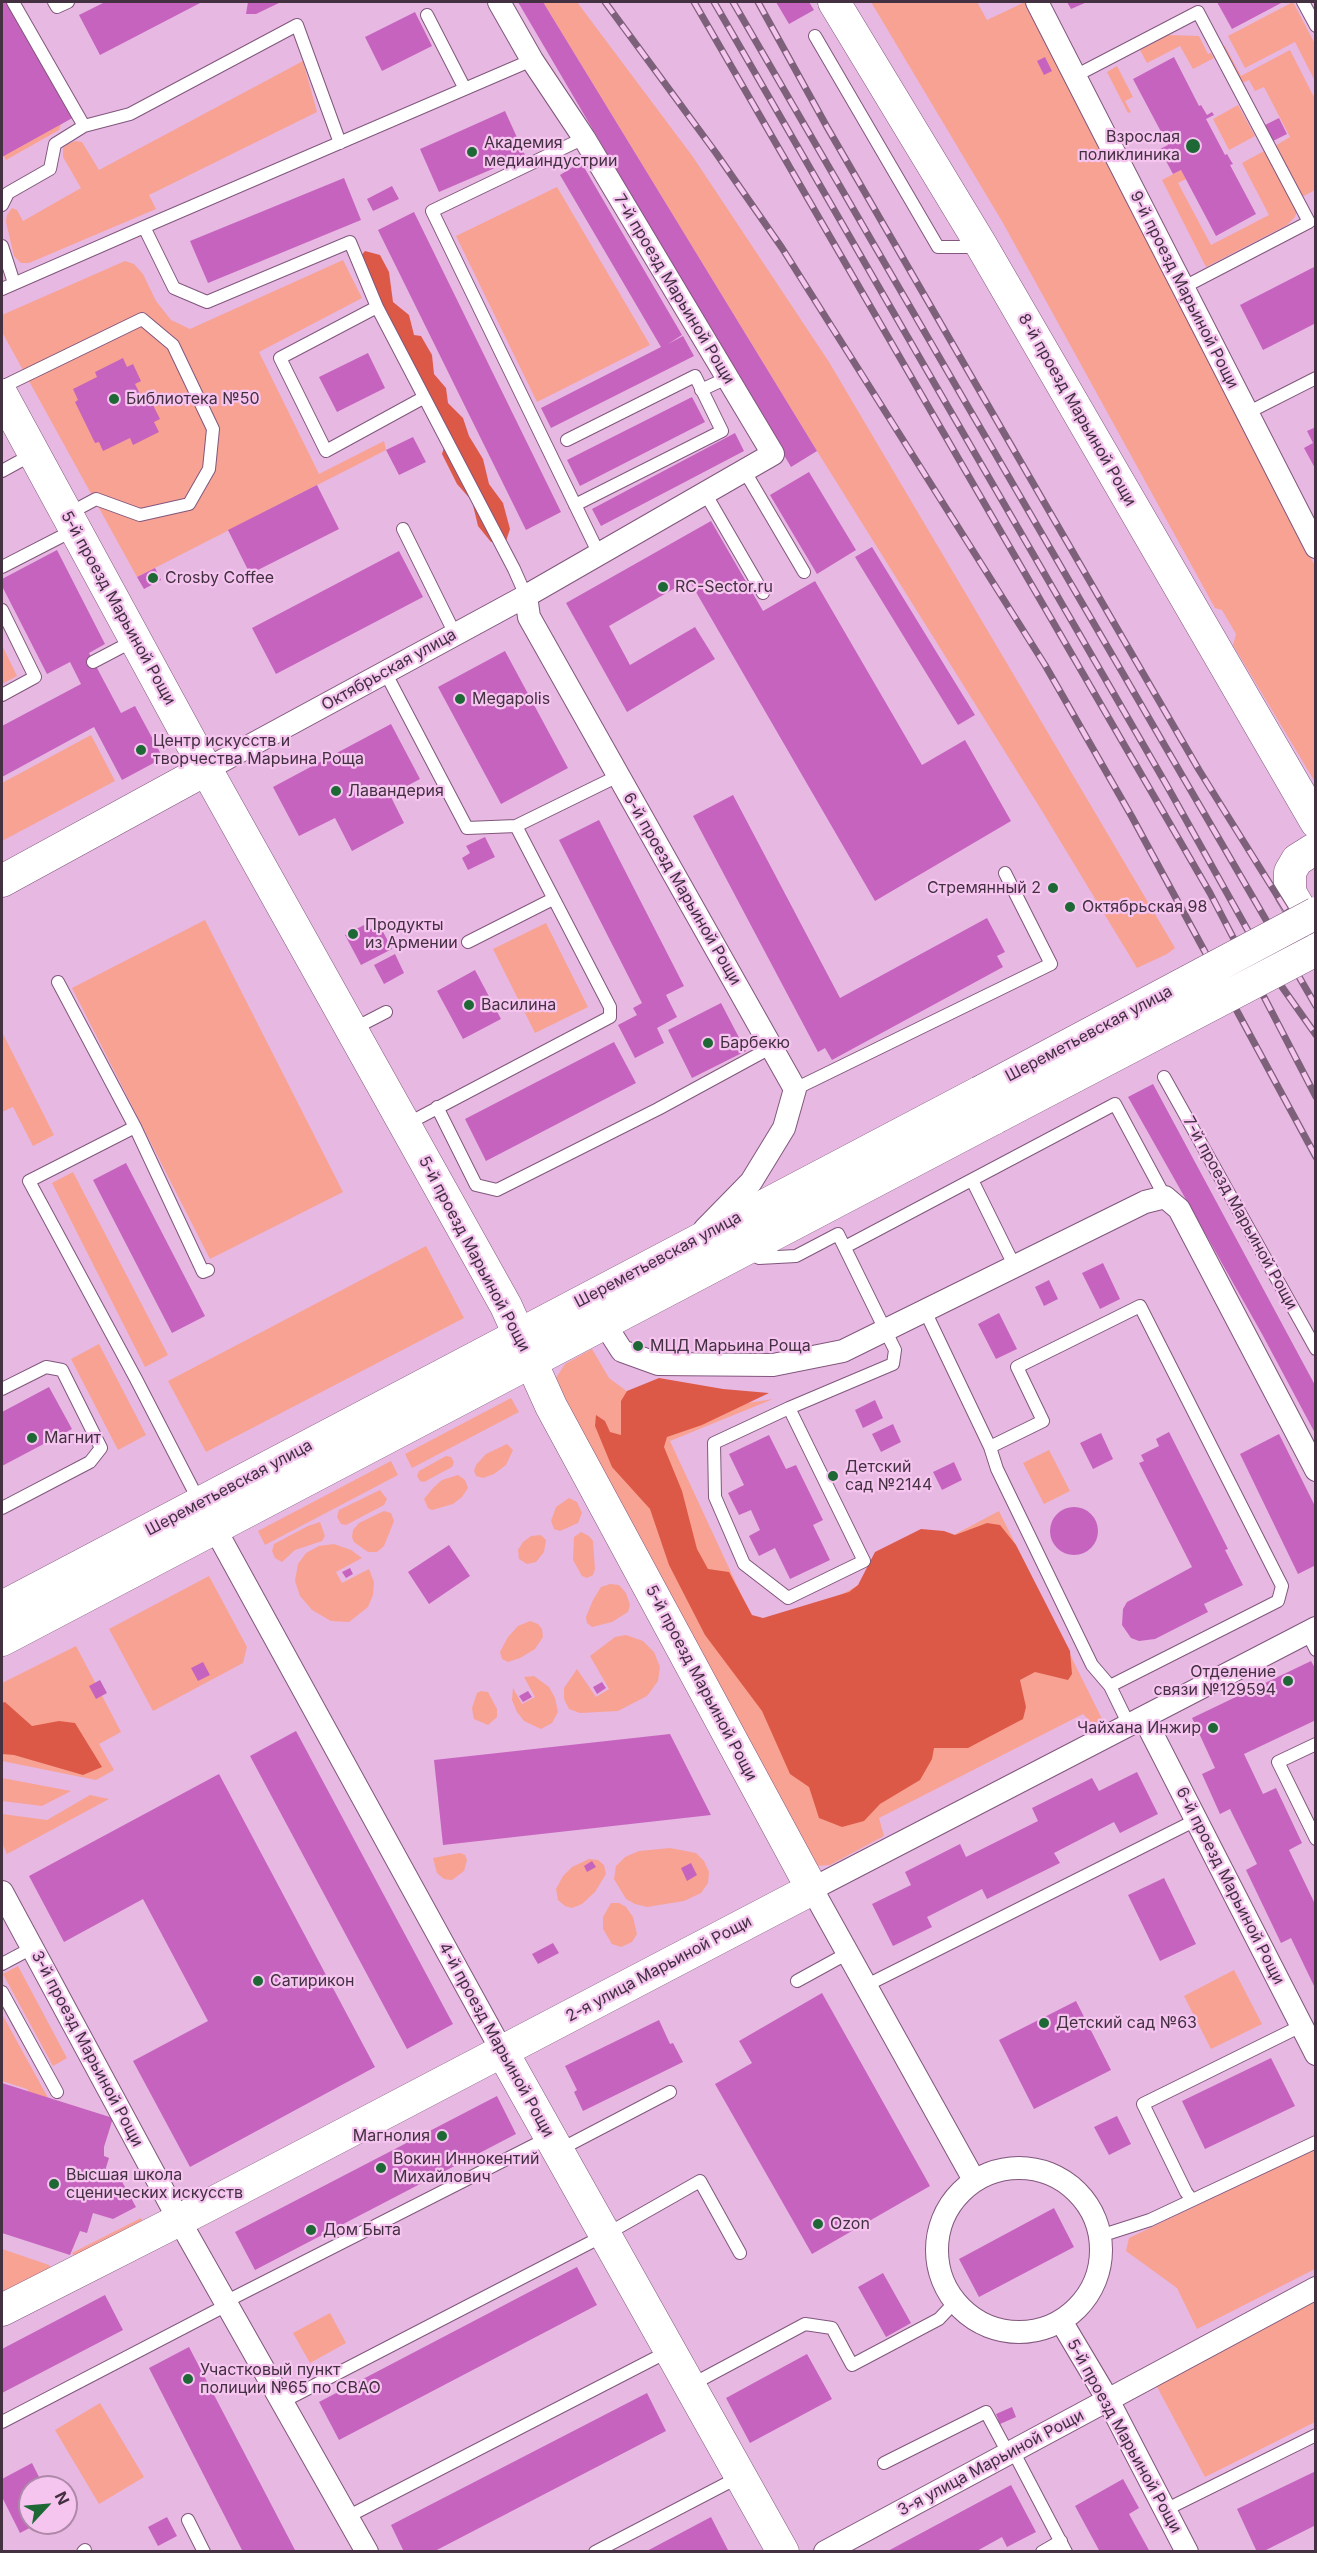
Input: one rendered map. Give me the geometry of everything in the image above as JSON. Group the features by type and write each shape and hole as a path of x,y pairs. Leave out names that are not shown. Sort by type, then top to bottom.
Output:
{"street":[{"name":"7-й проезд Марьиной Рощи","path":"499,2 532,60 584,138 773,454"},
{"name":"8-й проезд Марьиной Рощи","path":"834,2 980,243 1316,822"},
{"name":"9-й проезд Марьиной Рощи","path":"1037,2 1316,547"},
{"name":"5-й проезд Марьиной Рощи","path":"2,395 353,1029 525,1348 551,1406 812,1889 974,2180"},
{"name":"Октябрьская улица","path":"2,881 526,596 773,454"},
{"name":"6-й проезд Марьиной Рощи","path":"526,596 529,617 795,1089"},
{"path":"1316,848 1297,860 1290,872 1290,892 1316,937"},
{"name":"Шереметьевская улица","path":"525,1348 604,1323 744,1250 1316,913"},
{"name":"Шереметьевская улица","path":"2,1607 207,1515 525,1348 693,1241 1316,950"},
{"path":"693,1241 751,1182 784,1128 795,1089"},
{"path":"604,1323 622,1351 658,1364 773,1365 843,1351 1145,1202 1165,1197 1179,1209 1316,1470"},
{"name":"Шереметьевская улица","path":"2,1640 207,1515"},
{"name":"4-й проезд Марьиной Рощи","path":"207,1515 502,2051 783,2552"},
{"name":"2-я улица Марьиной Рощи","path":"2,2310 1137,1722 1313,1637"},
{"name":"6-й проезд Марьиной Рощи","path":"1137,1722 1196,1820 1316,2054"},
{"name":"3-й проезд Марьиной Рощи","path":"2,1892 179,2220 367,2552"},
{"name":"5-й проезд Марьиной Рощи","path":"1026,2167 1052,2174 1075,2189 1092,2210 1100,2236 1102,2255 1098,2275 1089,2293 1077,2309 1061,2321 1038,2331 1014,2333 989,2328 968,2316 955,2302 939,2275 936,2239 948,2205 974,2180 999,2169 1026,2167"},
{"name":"3-я улица Марьиной Рощи","path":"825,2552 1316,2288"},
{"name":"5-й проезд Марьиной Рощи","path":"1061,2321 1107,2400 1186,2552"}],"lane":[{"path":"13,2 84,126"},
{"path":"54,2 57,7 68,2"},
{"path":"1303,2 1316,26"},
{"path":"1076,76 1198,12 1309,222 1184,287"},
{"path":"427,15 465,89"},
{"path":"2,205 8,193 50,169 55,144 84,126 130,114 297,25 340,143"},
{"path":"815,36 938,247 973,247 980,243"},
{"path":"2,289 532,60"},
{"path":"584,138 432,211 599,554"},
{"path":"144,227 174,288 207,302 350,242 377,307 526,596"},
{"path":"2,246 14,283"},
{"path":"377,307 280,358 326,451 423,398"},
{"path":"2,387 142,319 173,345 213,429 209,469 189,504 140,515 96,499 71,522 2,567"},
{"path":"567,440 695,376 722,431 575,505"},
{"path":"701,390 727,378"},
{"path":"1247,413 1316,378"},
{"path":"2,471 34,454"},
{"path":"744,470 804,572"},
{"path":"705,493 763,593"},
{"path":"403,530 455,634"},
{"path":"2,610 35,677 2,695"},
{"path":"93,662 136,640"},
{"path":"385,672 466,828 516,826 618,776"},
{"path":"405,1125 610,1017 610,1007 516,826"},
{"path":"795,1089 1051,964 1005,873"},
{"path":"468,942 553,899"},
{"path":"58,982 135,1127 203,1272 208,1270"},
{"path":"353,1029 386,1012"},
{"path":"437,1107 476,1185 497,1190 638,1119 772,1047"},
{"name":"7-й проезд Марьиной Рощи","path":"1164,1077 1316,1349"},
{"path":"845,1247 1115,1104 1165,1197"},
{"path":"135,1127 29,1181 207,1515"},
{"path":"972,1180 1015,1267"},
{"path":"744,1250 759,1258 796,1256 838,1234 895,1350 892,1364 789,1408 714,1443 715,1497 744,1564 788,1598 864,1561 789,1408"},
{"path":"990,1447 1043,1421 1017,1367 1140,1306 1282,1586 1278,1601 1110,1686"},
{"path":"925,1311 990,1447 997,1469 1092,1665 1137,1722"},
{"path":"2,1389 46,1367 62,1370 101,1448 90,1462 2,1508"},
{"path":"1316,1744 1278,1762 1316,1839"},
{"path":"867,1985 1196,1820"},
{"path":"2,1964 32,1948"},
{"path":"797,1981 848,1953"},
{"path":"2,1992 57,2092"},
{"path":"1192,2200 1143,2104 1301,2026"},
{"path":"2,2422 226,2303 554,2144 670,2092"},
{"path":"1100,2236 1150,2220 1316,2142"},
{"path":"282,2402 605,2235 700,2181 740,2253"},
{"path":"690,2386 805,2324 832,2328 852,2366 939,2319 955,2302"},
{"path":"347,2517 670,2350"},
{"path":"884,2463 986,2412 1064,2546 1042,2552"},
{"path":"1165,2510 1316,2435"},
{"path":"595,2552 740,2477"},
{"path":"188,2520 204,2552"}],"shaded area":[{"path":"543,2 577,2 693,157 829,362 1175,948 1167,954 1137,968"},
{"path":"871,2 977,2 987,20 1025,2 1315,566 1315,782 1233,645 1236,634 1222,610 1215,608 1003,223"},
{"path":"1293,2 1315,44 1315,81 1295,42 1245,68 1228,36"},
{"path":"1168,35 1199,36 1208,54 1211,53 1214,58 1193,69 1180,46 1147,63 1140,50"},
{"path":"1223,46 1241,76 1290,50 1315,99 1315,190 1302,197 1275,146 1290,137 1264,87 1255,91 1249,80 1242,83"},
{"path":"303,61 317,112 149,195 156,209 29,263 21,263 14,256 6,222 7,215 12,208 17,210 23,221 81,188 63,157 63,148 68,144 75,141 82,142 99,170"},
{"path":"1117,66 1133,97 1125,101 1131,112 1128,113 1107,72"},
{"path":"1238,105 1255,136 1229,150 1213,119"},
{"path":"62,121 59,130 6,160 3,154"},
{"path":"1266,150 1297,211 1295,217 1287,225 1206,267 1162,180 1181,170 1186,179 1178,183 1211,245 1269,215 1242,163"},
{"path":"557,187 650,345 537,402 456,236"},
{"path":"365,251 380,255 389,272 393,302 409,315 414,335 421,336 432,355 434,374 446,388 448,403 463,418 469,436 483,459 489,484 503,503 510,529 506,541 491,542 478,526 472,501 457,484 442,454 446,441 410,383 406,363 353,265"},
{"path":"343,260 362,298 259,352 319,474 384,441 386,450 137,577 2,332 2,315 125,261 134,264 143,274 156,301 171,320 190,329"},
{"path":"2,645 17,676 2,684"},
{"path":"91,735 115,781 2,841 2,783"},
{"path":"205,920 343,1192 210,1259 72,988"},
{"path":"546,923 588,1007 535,1033 493,949"},
{"path":"2,1032 54,1135 33,1146 13,1107 2,1112"},
{"path":"73,1172 168,1355 145,1367 52,1183"},
{"path":"426,1246 464,1318 206,1452 168,1381"},
{"path":"99,1344 146,1435 118,1450 71,1359"},
{"path":"592,1349 609,1378 640,1401 697,1411 773,1399 670,1441 761,1637 999,1511 1105,1725 1097,1728 1083,1714 879,1818 884,1836 830,1865 814,1866 554,1381 565,1364"},
{"path":"659,1378 723,1389 769,1393 702,1425 667,1437 664,1447 682,1491 697,1549 708,1569 729,1572 752,1615 763,1618 849,1592 858,1585 875,1552 921,1529 944,1531 955,1535 987,1523 1000,1525 1016,1545 1070,1651 1072,1674 1068,1680 1035,1672 1020,1680 1026,1707 1023,1719 968,1748 934,1748 932,1759 920,1780 880,1804 864,1821 842,1827 819,1818 809,1787 790,1774 762,1711 705,1635 669,1565 650,1509 612,1467 595,1426 596,1415 605,1421 610,1432 621,1435 621,1401 627,1391"},
{"path":"511,1398 519,1412 412,1468 405,1454"},
{"path":"507,1444 513,1450 506,1465 494,1474 483,1478 476,1476 474,1471 476,1465 486,1454"},
{"path":"1049,1450 1070,1491 1044,1504 1023,1463"},
{"path":"446,1456 451,1457 454,1462 452,1467 424,1482 420,1481 417,1476 419,1471"},
{"path":"391,1461 398,1475 265,1545 258,1531"},
{"path":"458,1475 465,1480 468,1488 462,1497 453,1504 432,1510 428,1508 424,1499 433,1488 442,1480"},
{"path":"380,1490 387,1499 384,1505 346,1525 341,1524 337,1517 339,1510"},
{"path":"569,1498 577,1502 582,1513 578,1523 560,1531 554,1529 551,1521 556,1507"},
{"path":"384,1511 391,1513 394,1521 384,1546 377,1552 368,1552 354,1542 353,1530 359,1523"},
{"path":"320,1522 325,1536 322,1541 295,1550 282,1562 275,1558 272,1551 274,1544"},
{"path":"581,1532 593,1541 595,1569 593,1575 587,1578 582,1576 573,1560 574,1537"},
{"path":"541,1535 546,1540 544,1552 536,1562 527,1564 519,1559 518,1550 523,1542 531,1536"},
{"path":"334,1544 351,1550 362,1558 336,1572 342,1583 369,1569 374,1582 373,1595 368,1607 349,1622 331,1621 312,1610 300,1596 295,1581 298,1564 306,1553 319,1546"},
{"path":"209,1576 247,1647 243,1663 153,1711 109,1629"},
{"path":"610,1584 619,1585 626,1593 630,1605 628,1612 612,1622 592,1627 587,1623 586,1617 593,1600 601,1587"},
{"path":"530,1621 538,1624 542,1629 543,1637 535,1649 508,1662 502,1659 500,1652 508,1637 518,1626"},
{"path":"626,1635 643,1641 654,1652 660,1667 658,1681 647,1696 618,1711 580,1713 569,1709 564,1699 564,1688 577,1669 596,1697 609,1689 590,1656 615,1637"},
{"path":"76,1646 121,1732 99,1744 114,1770 96,1780 2,1761 2,1683"},
{"path":"534,1676 549,1687 555,1698 558,1712 552,1723 541,1729 524,1721 512,1700 513,1688 522,1704 535,1697 524,1677"},
{"path":"488,1692 497,1709 497,1717 488,1725 474,1719 472,1708 477,1693"},
{"path":"5,1702 32,1726 59,1721 75,1723 102,1767 83,1775 14,1755 2,1754 2,1703"},
{"path":"2,1778 71,1791 42,1806 2,1801"},
{"path":"90,1795 109,1799 7,1854 2,1843 2,1814 47,1820"},
{"path":"670,1848 696,1853 704,1861 709,1872 708,1883 701,1893 684,1901 647,1907 626,1899 614,1879 616,1866 625,1857 639,1851"},
{"path":"460,1853 465,1855 467,1860 464,1871 452,1880 444,1879 437,1873 433,1858"},
{"path":"589,1859 598,1860 604,1865 606,1874 595,1892 582,1904 572,1908 565,1906 558,1900 556,1889 563,1876 572,1867"},
{"path":"611,1903 619,1903 626,1907 633,1917 637,1934 632,1942 621,1947 612,1944 603,1929 603,1917"},
{"path":"18,1966 67,2058 53,2066 3,1974"},
{"path":"1234,1970 1262,2024 1211,2049 1184,1996"},
{"path":"2,2014 69,2136 56,2142 27,2089 2,2081"},
{"path":"1315,2149 1315,2269 1197,2329 1177,2288 1126,2251 1129,2238"},
{"path":"141,2218 145,2226 75,2257 72,2253"},
{"path":"2,2249 49,2265 56,2273 2,2300"},
{"path":"1315,2297 1315,2422 1205,2477 1155,2383"},
{"path":"330,2313 346,2343 310,2363 293,2333"},
{"path":"100,2403 144,2477 99,2504 55,2430"}],"building":[{"path":"2,2 12,2 76,116 2,157"},
{"path":"105,2 202,2 100,55 79,15"},
{"path":"248,2 281,2 256,14 246,14"},
{"path":"518,2 543,2 817,451 791,467"},
{"path":"776,2 809,2 814,10 789,24"},
{"path":"1067,2 1087,2 1071,9"},
{"path":"1217,2 1283,2 1232,29"},
{"path":"415,12 432,46 382,71 365,37"},
{"path":"1045,57 1052,71 1044,75 1037,61"},
{"name":"Взрослая поликлиника","path":"1174,57 1199,106 1201,105 1207,115 1212,112 1214,115 1206,119 1225,155 1227,154 1233,164 1230,165 1256,214 1216,236 1181,170 1173,174 1166,161 1160,149 1168,145 1133,79"},
{"name":"Академия медиаиндустрии","path":"505,111 525,155 439,192 420,149"},
{"path":"1279,118 1287,134 1273,141 1265,125"},
{"path":"581,162 682,335 668,344 683,336 694,356 551,428 541,408 661,347 560,175"},
{"path":"344,178 361,220 208,283 190,241"},
{"path":"392,186 399,199 373,211 367,199"},
{"path":"414,212 561,512 526,530 378,230"},
{"path":"1316,266 1316,323 1263,350 1240,305"},
{"path":"368,353 385,388 337,412 319,377"},
{"path":"123,358 127,367 133,364 141,381 135,384 145,404 151,401 160,419 154,422 159,432 133,445 130,438 103,451 99,442 95,443 75,402 78,400 73,389 97,377 95,372"},
{"path":"692,397 705,422 580,486 567,460"},
{"path":"1316,427 1316,470 1304,448 1313,443 1307,431"},
{"path":"735,433 744,451 601,526 592,509"},
{"path":"413,437 426,462 399,475 386,450"},
{"path":"809,472 856,550 817,574 770,495"},
{"path":"317,485 339,529 250,574 228,530"},
{"path":"711,521 763,611 815,581 922,765 965,740 1011,821 875,901 689,580 609,626 630,665 695,627 715,659 627,712 566,603"},
{"path":"872,547 975,715 958,725 855,557"},
{"path":"57,550 105,644 89,653 121,713 135,706 163,758 122,780 94,727 2,777 2,726 81,684 70,662 47,674 2,586 2,579"},
{"path":"399,551 423,597 276,674 252,628"},
{"path":"155,568 161,580 144,589 137,577"},
{"path":"505,651 568,768 501,804 438,687"},
{"name":"Лавандерия","path":"391,724 420,779 390,795 404,823 352,851 335,818 299,836 273,787"},
{"path":"733,795 840,998 987,918 1005,952 997,956 1003,967 832,1060 825,1048 818,1052 693,816"},
{"path":"599,820 684,986 666,995 677,1017 657,1028 664,1043 635,1058 618,1025 637,1015 633,1008 642,1003 559,840"},
{"path":"485,837 495,857 468,870 462,858 470,853 466,846"},
{"path":"379,924 392,949 361,965 345,935 364,925 367,931"},
{"path":"395,954 404,973 384,984 374,965"},
{"name":"Василина","path":"475,970 501,1019 463,1039 437,991"},
{"path":"721,1003 746,1051 692,1078 668,1030"},
{"path":"614,1042 636,1083 486,1161 465,1119"},
{"path":"1153,1084 1316,1387 1316,1435 1262,1334 1128,1097"},
{"path":"126,1163 205,1316 172,1333 93,1180"},
{"path":"1103,1263 1120,1299 1100,1309 1082,1273"},
{"path":"1049,1280 1058,1299 1044,1306 1035,1287"},
{"path":"999,1313 1017,1349 996,1359 978,1324"},
{"path":"49,1387 72,1429 2,1466 2,1412"},
{"path":"875,1400 883,1418 863,1428 855,1410"},
{"path":"893,1424 901,1442 881,1452 872,1434"},
{"path":"1169,1432 1228,1549 1225,1550 1243,1585 1204,1604 1208,1612 1155,1639 1139,1641 1131,1638 1122,1625 1123,1609 1127,1602 1192,1567 1139,1463 1144,1461 1141,1455 1159,1446 1156,1439"},
{"path":"1101,1433 1113,1459 1093,1469 1080,1443"},
{"path":"1279,1434 1316,1508 1316,1565 1298,1574 1240,1454"},
{"path":"769,1435 786,1469 796,1465 823,1520 813,1525 830,1560 790,1579 775,1548 759,1556 749,1536 760,1530 751,1510 739,1515 728,1493 744,1485 729,1454"},
{"path":"954,1462 962,1480 942,1490 933,1472"},
{"path":"1069,1507 1079,1507 1091,1514 1098,1526 1098,1536 1091,1548 1079,1555 1069,1555 1054,1544 1050,1536 1050,1526 1061,1511"},
{"path":"449,1545 470,1576 429,1604 408,1572"},
{"path":"350,1568 353,1574 346,1578 342,1572"},
{"path":"1311,1661 1316,1670 1316,1720 1244,1754 1263,1794 1276,1788 1302,1843 1289,1850 1316,1906 1316,1990 1291,1938 1281,1943 1246,1870 1257,1864 1230,1809 1220,1814 1202,1774 1215,1768 1192,1718"},
{"path":"203,1662 210,1675 198,1681 191,1668"},
{"path":"100,1680 107,1693 96,1699 89,1686"},
{"path":"602,1682 606,1688 597,1694 593,1687"},
{"path":"528,1691 532,1697 523,1702 519,1696"},
{"path":"296,1731 453,2024 407,2049 250,1756"},
{"path":"670,1734 711,1815 443,1845 434,1760"},
{"path":"1137,1772 1158,1814 1120,1833 1114,1822 1054,1853 1060,1863 987,1899 982,1889 927,1917 932,1927 893,1946 872,1904 911,1885 905,1872 960,1844 966,1857 1038,1821 1032,1808 1092,1778 1099,1791"},
{"name":"Сатирикон","path":"219,1774 375,2067 190,2167 133,2061 208,2021 143,1899 64,1942 29,1876"},
{"path":"592,1861 596,1867 587,1872 584,1866"},
{"path":"691,1863 697,1875 687,1881 681,1868"},
{"path":"1164,1878 1196,1944 1160,1961 1128,1895"},
{"path":"553,1943 559,1953 538,1964 532,1954"},
{"path":"822,1993 930,2186 812,2254 715,2084 752,2063 739,2041"},
{"path":"1076,2001 1111,2070 1034,2109 999,2040"},
{"path":"659,2020 670,2044 673,2043 683,2062 583,2111 574,2092 577,2090 565,2066"},
{"path":"1271,2058 1295,2106 1205,2149 1182,2101"},
{"path":"2,2083 113,2118 104,2147 104,2156 109,2158 104,2174 121,2180 136,2207 113,2219 93,2213 87,2233 80,2231 70,2255 2,2233"},
{"path":"497,2096 516,2134 255,2270 235,2232"},
{"path":"1117,2116 1131,2144 1109,2155 1094,2127"},
{"path":"1054,2208 1074,2247 979,2297 959,2259"},
{"path":"577,2267 597,2305 339,2440 319,2402"},
{"path":"883,2273 911,2323 886,2337 858,2287"},
{"path":"105,2295 123,2330 2,2393 2,2349"},
{"path":"189,2347 296,2552 243,2552 149,2368"},
{"path":"807,2354 832,2399 750,2443 726,2398"},
{"path":"647,2393 666,2431 433,2552 404,2552 391,2525"},
{"path":"1012,2407 1016,2417 1000,2424 996,2414"},
{"path":"32,2463 38,2475 18,2475 18,2529 2,2497 2,2479"},
{"path":"1316,2471 1316,2525 1262,2552 1257,2552 1237,2509"},
{"path":"1123,2479 1139,2508 1129,2514 1150,2552 1100,2552 1075,2506"},
{"path":"1011,2485 1036,2532 1007,2547 1002,2537 975,2552 886,2552"},
{"path":"167,2517 177,2536 158,2546 148,2527"},
{"path":"711,2517 729,2552 645,2552"}],"railway":[{"path":"605,2 716,153 782,248 1045,665 1132,817 1316,1157"},
{"path":"694,2 1210,893 1316,1097"},
{"path":"714,2 1166,784 1270,970 1316,1035"},
{"path":"733,2 1316,1006"},
{"path":"758,2 827,127 1199,770 1316,958"}],"place":[{"name":"Взрослая поликлиника","path":"1193,146"},
{"name":"Академия медиаиндустрии","path":"472,152"},
{"name":"Библиотека №50","path":"114,399"},
{"name":"Crosby Coffee","path":"153,578"},
{"name":"RC-Sector.ru","path":"663,587"},
{"name":"Megapolis","path":"460,699"},
{"name":"Центр искусств и творчества Марьина Роща","path":"141,750"},
{"name":"Лавандерия","path":"336,791"},
{"name":"Стремянный 2","path":"1053,888"},
{"name":"Октябрьская 98","path":"1070,907"},
{"name":"Продукты из Армении","path":"353,934"},
{"name":"Василина","path":"469,1005"},
{"name":"Барбекю","path":"708,1043"},
{"name":"МЦД Марьина Роща","path":"638,1346"},
{"name":"Магнит","path":"32,1438"},
{"name":"Детский сад №2144","path":"833,1476"},
{"name":"Отделение связи №129594","path":"1288,1681"},
{"name":"Чайхана Инжир","path":"1213,1728"},
{"name":"Сатирикон","path":"258,1981"},
{"name":"Детский сад №63","path":"1044,2023"},
{"name":"Магнолия","path":"442,2136"},
{"name":"Вокин Иннокентий Михайлович","path":"381,2168"},
{"name":"Высшая школа сценических искусств","path":"54,2184"},
{"name":"Ozon","path":"818,2224"},
{"name":"Дом Быта","path":"311,2230"},
{"name":"Участковый пункт полиции №65 по СВАО","path":"188,2379"}]}
